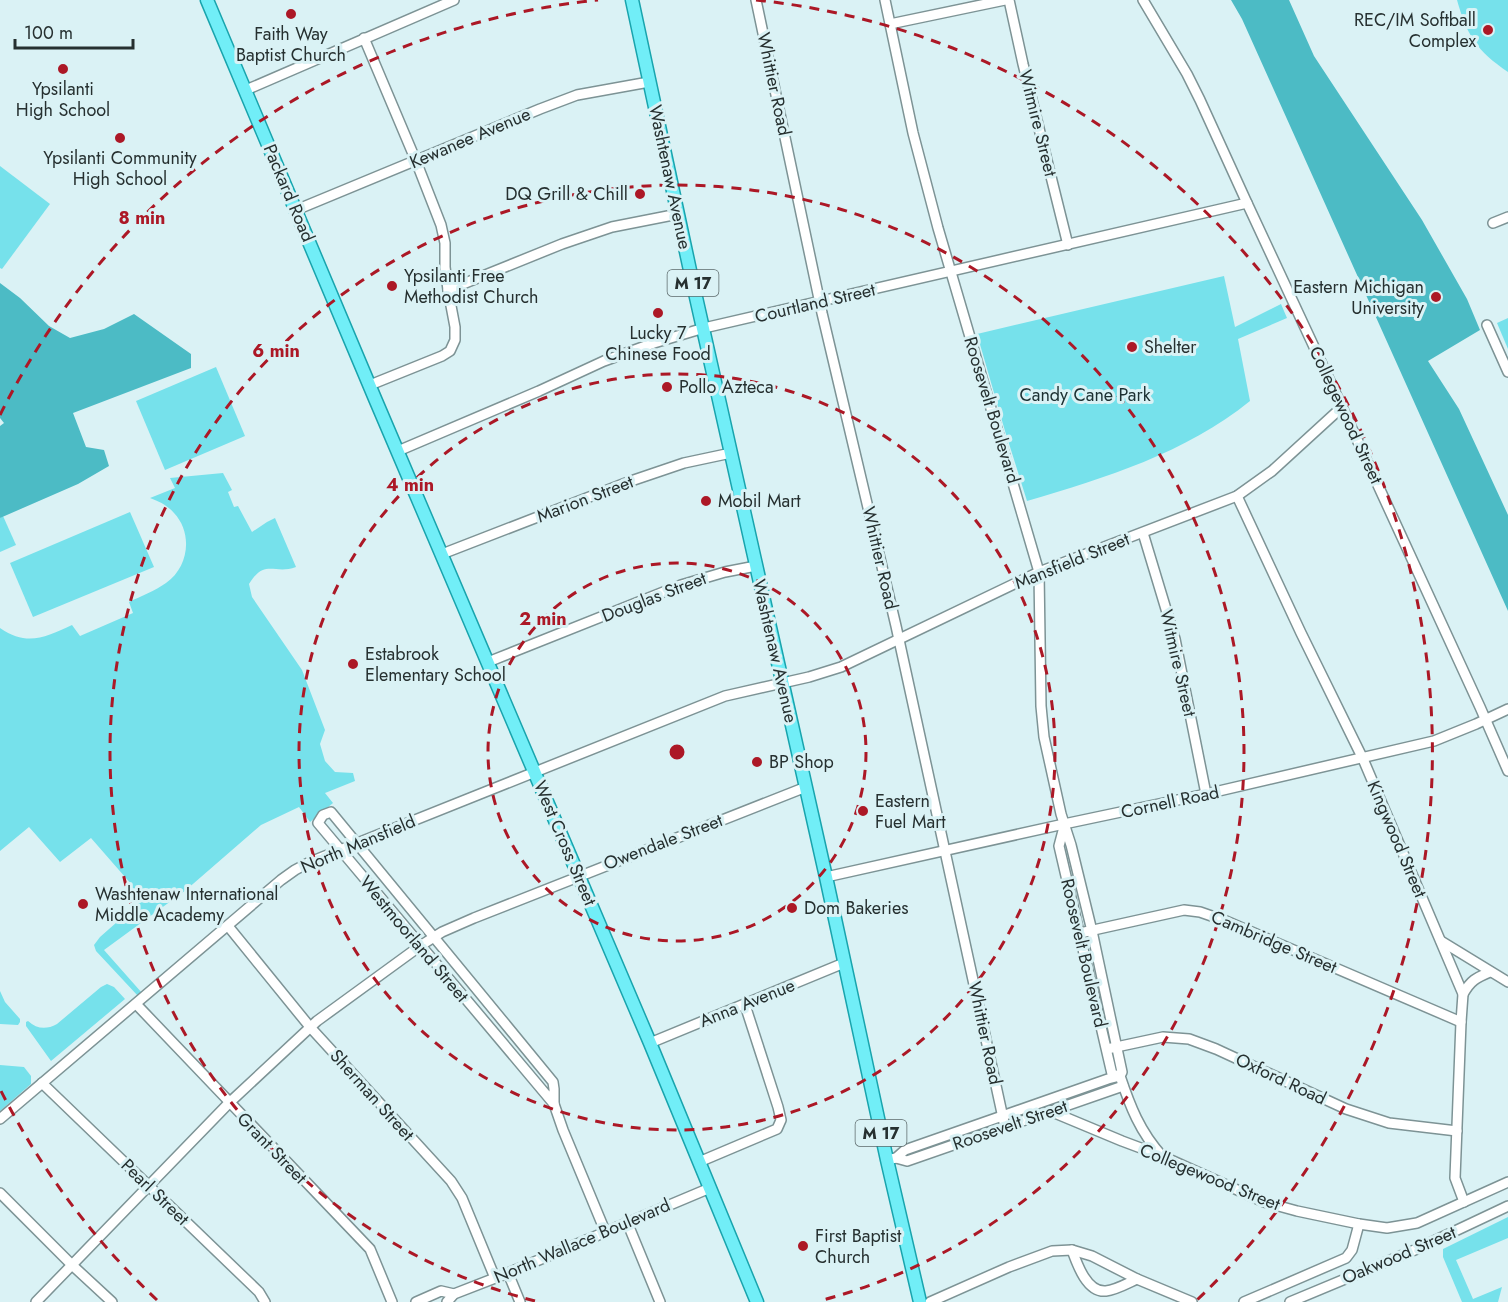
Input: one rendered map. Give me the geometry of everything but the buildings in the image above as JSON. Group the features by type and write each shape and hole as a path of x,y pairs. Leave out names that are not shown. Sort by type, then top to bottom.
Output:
{"main road":[{"name":"Packard Road","path":"207,0 370,385"},
{"name":"Washtenaw Avenue","path":"632,0 844,963 892,1159 920,1302"},
{"name":"West Cross Street","path":"370,385 650,1043 756,1302"}],"street":[{"path":"246,90 454,0"},
{"name":"Whittier Road","path":"756,0 819,302 899,640 1005,1127"},
{"name":"Roosevelt Boulevard","path":"885,0 913,133 938,228 1039,572 1041,706 1044,737 1092,931 1122,1072 1121,1081 1140,1127 1162,1156"},
{"path":"890,24 1006,0"},
{"name":"Witmire Street","path":"1006,0 1068,245"},
{"name":"Collegewood Street","path":"1143,0 1191,82 1508,771"},
{"path":"364,38 441,225 455,333 455,340 450,351 442,356 370,385"},
{"name":"Kewanee Avenue","path":"296,210 577,95 649,82"},
{"name":"Courtland Street","path":"398,451 604,361 704,328 1246,203"},
{"path":"448,291 562,244 606,229 638,220 678,214"},
{"path":"1493,223 1508,217"},
{"path":"1487,325 1508,372"},
{"name":"Mansfield Street","path":"783,683 828,672 1039,572 1237,496 1272,471 1342,407"},
{"name":"Marion Street","path":"442,554 684,463 731,453"},
{"name":"Kingwood Street","path":"1237,496 1363,759 1463,994 1455,1178 1464,1202"},
{"name":"Witmire Street","path":"1143,533 1175,639 1206,794"},
{"name":"Douglas Street","path":"488,662 681,585 756,566"},
{"name":"North Mansfield","path":"0,1119 228,926 309,862 725,696 783,683"},
{"name":"Cornell Road","path":"826,877 1363,759 1434,741 1508,709"},
{"name":"Owendale Street","path":"36,1302 229,1103 310,1027 420,946 442,932 474,918 806,787"},
{"name":"Westmoorland Street","path":"554,1104 318,823 323,815 331,812 553,1082 554,1104 562,1130 605,1231"},
{"name":"Roosevelt Boulevard","path":"1064,824 1059,846 1112,1074 1121,1081"},
{"name":"Cambridge Street","path":"1080,933 1184,910 1200,912 1245,929 1461,1023"},
{"name":"Sherman Street","path":"228,926 310,1027 451,1181 462,1198 495,1278"},
{"path":"1441,941 1508,982"},
{"name":"Anna Avenue","path":"650,1043 844,963"},
{"path":"1463,994 1471,981 1490,972"},
{"name":"Grant Street","path":"136,1004 370,1249 392,1302"},
{"path":"699,1162 777,1129 781,1120 745,1005"},
{"name":"Oxford Road","path":"1107,1049 1163,1037 1189,1039 1216,1049 1346,1109 1389,1123 1457,1131"},
{"name":"Roosevelt Street","path":"892,1159 905,1150 1108,1079 1121,1081"},
{"name":"Roosevelt Street","path":"892,1159 907,1161 1050,1111 1121,1081"},
{"name":"Pearl Street","path":"42,1083 259,1292 265,1302"},
{"path":"1047,1101 1050,1111"},
{"name":"Collegewood Street","path":"1050,1111 1162,1156 1264,1202 1296,1212 1359,1224 1387,1228 1418,1223 1508,1182"},
{"name":"North Wallace Boulevard","path":"447,1302 454,1294 710,1188"},
{"path":"0,1193 112,1302"},
{"name":"Oakwood Street","path":"1290,1302 1417,1249 1508,1206"},
{"path":"627,1222 660,1302"},
{"name":"Oakwood Street","path":"1244,1302 1346,1257 1352,1250 1359,1224"},
{"path":"1072,1250 1082,1274 1090,1285 1100,1291 1108,1291 1137,1279"},
{"path":"930,1302 1009,1267 1052,1251 1072,1250 1092,1256 1137,1279 1192,1302"},
{"path":"508,1273 520,1302"},
{"name":"North Wallace Boulevard","path":"416,1302 441,1291 454,1294"}],"green space":[{"name":"REC/IM Softball Complex","path":"1457,0 1508,0 1508,72 1488,57 1475,42 1469,33"},
{"path":"0,166 50,204 2,269 0,268"},
{"name":"Candy Cane Park","path":"1224,276 1235,327 1281,304 1287,318 1238,339 1250,401 1199,435 1144,462 1027,501 977,334"},
{"path":"1508,318 1508,349 1497,323"},
{"path":"216,367 245,436 165,470 136,401"},
{"path":"223,473 232,490 228,492 234,507 238,506 252,532 275,518 296,567 265,569 260,572 249,584 252,597 302,670 325,730 320,744 325,761 335,772 353,773 355,781 325,793 333,803 310,822 299,807 261,825 186,890 104,950 142,993 138,996 96,951 94,945 142,900 136,896 132,900 128,890 132,885 91,838 60,862 29,827 0,851 0,628 10,634 28,639 45,636 72,625 80,636 133,613 129,602 166,583 174,576 180,568 186,550 184,530 180,521 169,508 150,498 175,488 170,478"},
{"path":"130,512 154,567 33,617 10,563"},
{"path":"3,516 16,545 0,552 0,518"},
{"path":"107,984 114,987 125,999 51,1061 26,1026 26,1022 42,1028 53,1026"},
{"path":"0,991 5,1002 20,1019 18,1025 0,1024"},
{"path":"0,1065 24,1067 31,1076 31,1084 0,1111"},
{"path":"1508,1217 1508,1238 1456,1260 1473,1299 1502,1287 1498,1302 1462,1302 1443,1257 1443,1249"}],"shaded area":[{"path":"1231,0 1289,0 1314,56 1422,220 1467,299 1480,330 1428,361 1459,409 1508,515 1508,611 1242,19"},
{"path":"0,283 20,298 49,326 70,338 104,329 134,314 191,354 191,368 73,413 86,447 104,450 109,466 78,484 0,518 0,426 4,423 0,418"}],"place":[{"name":"Faith Way Baptist Church","path":"291,14"},
{"name":"REC/IM Softball Complex","path":"1488,30"},
{"name":"Ypsilanti High School","path":"63,69"},
{"name":"Ypsilanti Community High School","path":"120,138"},
{"name":"DQ Grill & Chill","path":"640,194"},
{"name":"Ypsilanti Free Methodist Church","path":"392,286"},
{"name":"Eastern Michigan University","path":"1436,297"},
{"name":"Lucky 7 Chinese Food","path":"658,313"},
{"name":"Shelter","path":"1132,347"},
{"name":"Pollo Azteca","path":"667,387"},
{"name":"Mobil Mart","path":"706,501"},
{"name":"Estabrook Elementary School","path":"353,664"},
{"name":"BP Shop","path":"757,762"},
{"name":"Eastern Fuel Mart","path":"863,811"},
{"name":"Washtenaw International Middle Academy","path":"83,904"},
{"name":"Dom Bakeries","path":"792,908"},
{"name":"First Baptist Church","path":"803,1246"}]}
